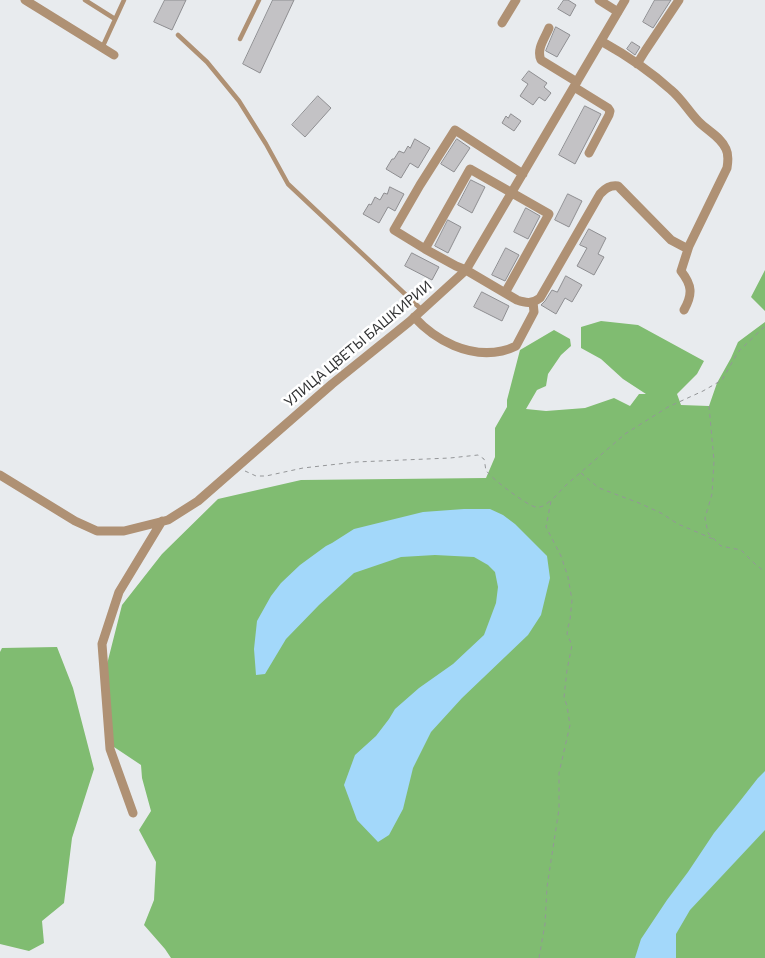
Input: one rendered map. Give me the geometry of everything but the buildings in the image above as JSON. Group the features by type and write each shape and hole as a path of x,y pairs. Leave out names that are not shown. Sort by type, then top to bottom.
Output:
{"street":[{"path":"25,0 114,55"},
{"path":"502,23 516,0"},
{"path":"599,0 618,12"},
{"name":"УЛИЦА ЦВЕТЫ БАШКИРИИ","path":"0,475 75,521 97,531 124,531 168,520 198,501 332,384 414,317 466,270 625,0"},
{"path":"638,64 679,0"},
{"path":"549,28 540,48 539,56 541,60 610,111 589,153"},
{"path":"601,41 638,64 672,90 693,115 722,142 727,151 726,168 688,249 681,271 687,279 691,291 684,310"},
{"path":"523,174 455,130 394,230 524,303 533,302 540,298 600,194 609,186 618,186 671,240 688,249"},
{"path":"426,249 470,169 549,214 505,293"},
{"path":"414,317 443,340 458,348 486,353 502,351 516,346 534,312 533,302"},
{"path":"133,813 110,749 102,644 119,592 162,521"}],"lane":[{"path":"85,0 115,18"},
{"path":"102,48 124,0"},
{"path":"240,39 259,0"},
{"path":"178,36 207,62 239,101 288,184 422,310"}],"path":[{"path":"237,467 256,476 266,476 303,468 356,462 478,455 484,459 486,471 496,481 529,505 536,508 544,506 625,434 668,408 722,380 738,352 765,326"},
{"path":"709,406 714,461 712,494 705,518 708,532 720,546 741,550 765,572"},
{"path":"580,473 599,488 639,503 661,513 678,524 715,540"},
{"path":"538,958 545,924 546,887 559,809 559,773 570,726 564,697 572,645 567,634 572,600 561,556 546,527 551,501"}],"green space":[{"path":"765,270 765,311 751,297"},
{"path":"601,321 638,325 704,361 697,374 677,394 681,405 709,406 717,383 738,342 765,322 765,958 171,958 144,925 154,900 156,862 139,830 151,811 142,778 141,765 114,747 103,680 122,605 162,554 218,499 301,480 486,478 495,457 495,428 507,407 507,400 520,350 554,330 570,339 571,346 561,355 548,374 546,386 537,390 526,409 546,411 585,408 614,398 630,406 639,394 646,394 623,379 601,359 581,348 581,327"},
{"path":"57,647 73,688 94,769 72,838 64,903 42,921 44,943 29,951 0,944 0,652 2,648"}],"water":[{"path":"490,509 503,515 515,524 547,556 550,578 541,615 528,635 462,698 431,732 413,768 403,809 389,835 378,842 357,820 344,785 355,755 376,736 395,709 419,688 453,664 484,635 496,603 498,587 495,572 488,565 474,557 435,555 401,557 354,573 286,639 265,674 256,675 254,649 257,621 271,596 281,583 300,565 354,529 423,512"},
{"path":"765,771 765,830 690,910 676,934 676,958 635,958 641,939 667,900 714,833"}]}
